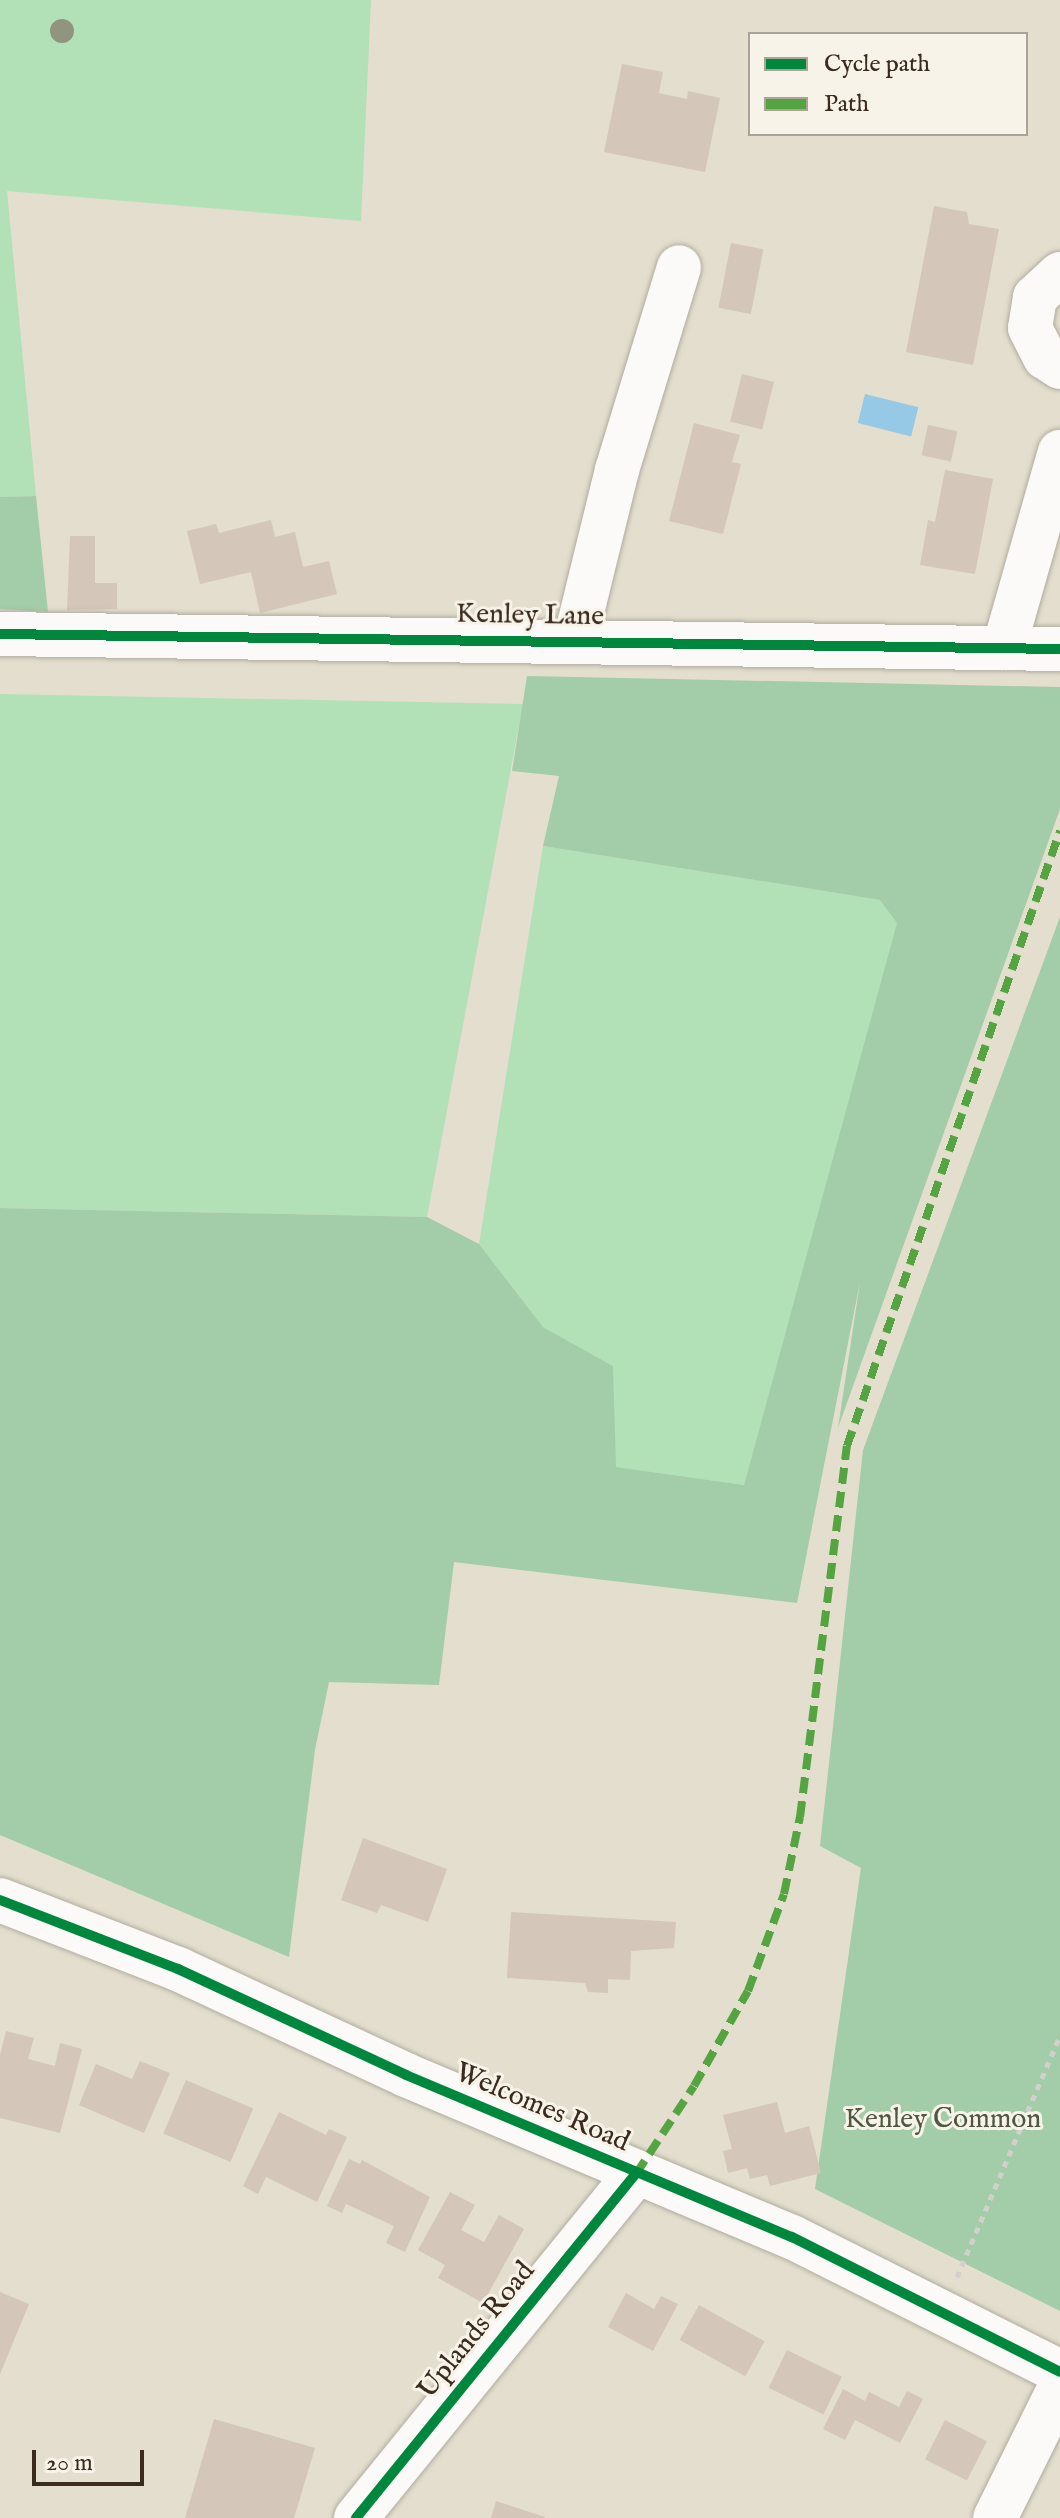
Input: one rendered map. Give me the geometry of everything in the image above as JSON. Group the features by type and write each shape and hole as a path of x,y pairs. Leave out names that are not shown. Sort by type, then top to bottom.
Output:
{"street":[{"path":"575,641 617,470 679,267"},
{"path":"1060,274 1035,297 1030,328 1045,357 1060,367"},
{"path":"1004,648 1060,452"},
{"name":"Kenley Lane","path":"0,634 1060,649"},
{"name":"Welcomes Road","path":"0,1900 178,1969 406,2075 792,2237 1060,2372"},
{"name":"Uplands Road","path":"356,2518 636,2174"},
{"path":"995,2518 1060,2387"}],"path":[{"path":"944,2312 1060,2035"}],"green space":[{"path":"0,0 371,0 361,221 7,191 36,496 0,497"},
{"path":"36,496 48,612 0,609 0,497"},
{"path":"527,676 1060,687 1060,809 838,1428 860,1282 797,1603 454,1562 439,1685 329,1682 315,1750 289,1957 0,1835 0,1208 427,1217 479,1244 543,1327 613,1366 616,1467 744,1485 897,923 880,900 543,846 559,776 512,771"},
{"path":"0,694 523,704 427,1217 0,1208"},
{"path":"543,846 880,900 898,923 744,1485 615,1467 613,1366 543,1327 479,1244"},
{"name":"Kenley Common","path":"1060,917 1060,2311 815,2189 861,1868 820,1846 863,1450"}],"water":[{"path":"865,394 918,407 911,436 858,423"}],"building":[{"path":"622,64 663,72 659,93 687,99 688,91 720,98 705,172 604,152"},
{"path":"934,206 967,212 969,224 999,229 973,365 906,352"},
{"path":"731,243 763,249 751,314 718,308"},
{"path":"742,374 774,382 762,430 730,422"},
{"path":"694,423 740,435 732,462 741,464 723,534 669,521"},
{"path":"928,425 957,431 951,462 922,455"},
{"path":"945,470 993,479 975,574 920,565 928,520 935,522"},
{"path":"271,520 275,537 295,532 303,567 329,561 337,594 260,613 251,572 200,584 187,531 216,524 219,533"},
{"path":"70,536 95,536 95,583 117,583 117,609 67,610"},
{"path":"363,1838 447,1869 428,1922 381,1905 377,1913 341,1900"},
{"path":"511,1912 676,1922 674,1948 631,1951 630,1980 608,1979 608,1993 588,1992 585,1983 507,1978"},
{"path":"6,2031 34,2038 28,2059 55,2066 60,2043 82,2049 60,2133 0,2118 0,2055"},
{"path":"140,2061 170,2073 144,2133 79,2105 96,2064 132,2079"},
{"path":"186,2080 253,2109 231,2162 163,2133"},
{"path":"777,2102 785,2133 809,2126 821,2173 770,2186 767,2175 750,2179 747,2168 728,2173 723,2151 732,2149 723,2115"},
{"path":"279,2112 326,2135 329,2129 347,2137 317,2202 266,2177 258,2194 243,2186"},
{"path":"349,2159 360,2164 362,2160 430,2197 405,2252 386,2243 394,2226 346,2204 342,2213 327,2206"},
{"path":"450,2192 475,2205 461,2230 484,2242 499,2215 524,2229 483,2303 438,2278 445,2265 418,2250"},
{"path":"0,2292 29,2304 0,2374"},
{"path":"626,2293 654,2309 661,2296 678,2304 653,2351 608,2327"},
{"path":"699,2305 765,2341 745,2376 680,2340"},
{"path":"787,2350 842,2377 823,2414 769,2388"},
{"path":"843,2389 865,2401 869,2392 899,2407 907,2391 923,2399 900,2443 855,2420 845,2440 823,2429"},
{"path":"214,2419 315,2448 294,2518 185,2518"},
{"path":"945,2420 987,2441 967,2481 925,2459"},
{"path":"496,2501 545,2517 545,2518 491,2518"}],"marked path":[{"path":"636,2174 694,2086 748,1991 784,1894 800,1817 847,1446 1060,831"}],"cycle path":[{"path":"0,634 1060,649"},
{"path":"0,1900 178,1969 406,2075 792,2237 1060,2372"},
{"path":"356,2518 636,2174"}]}
